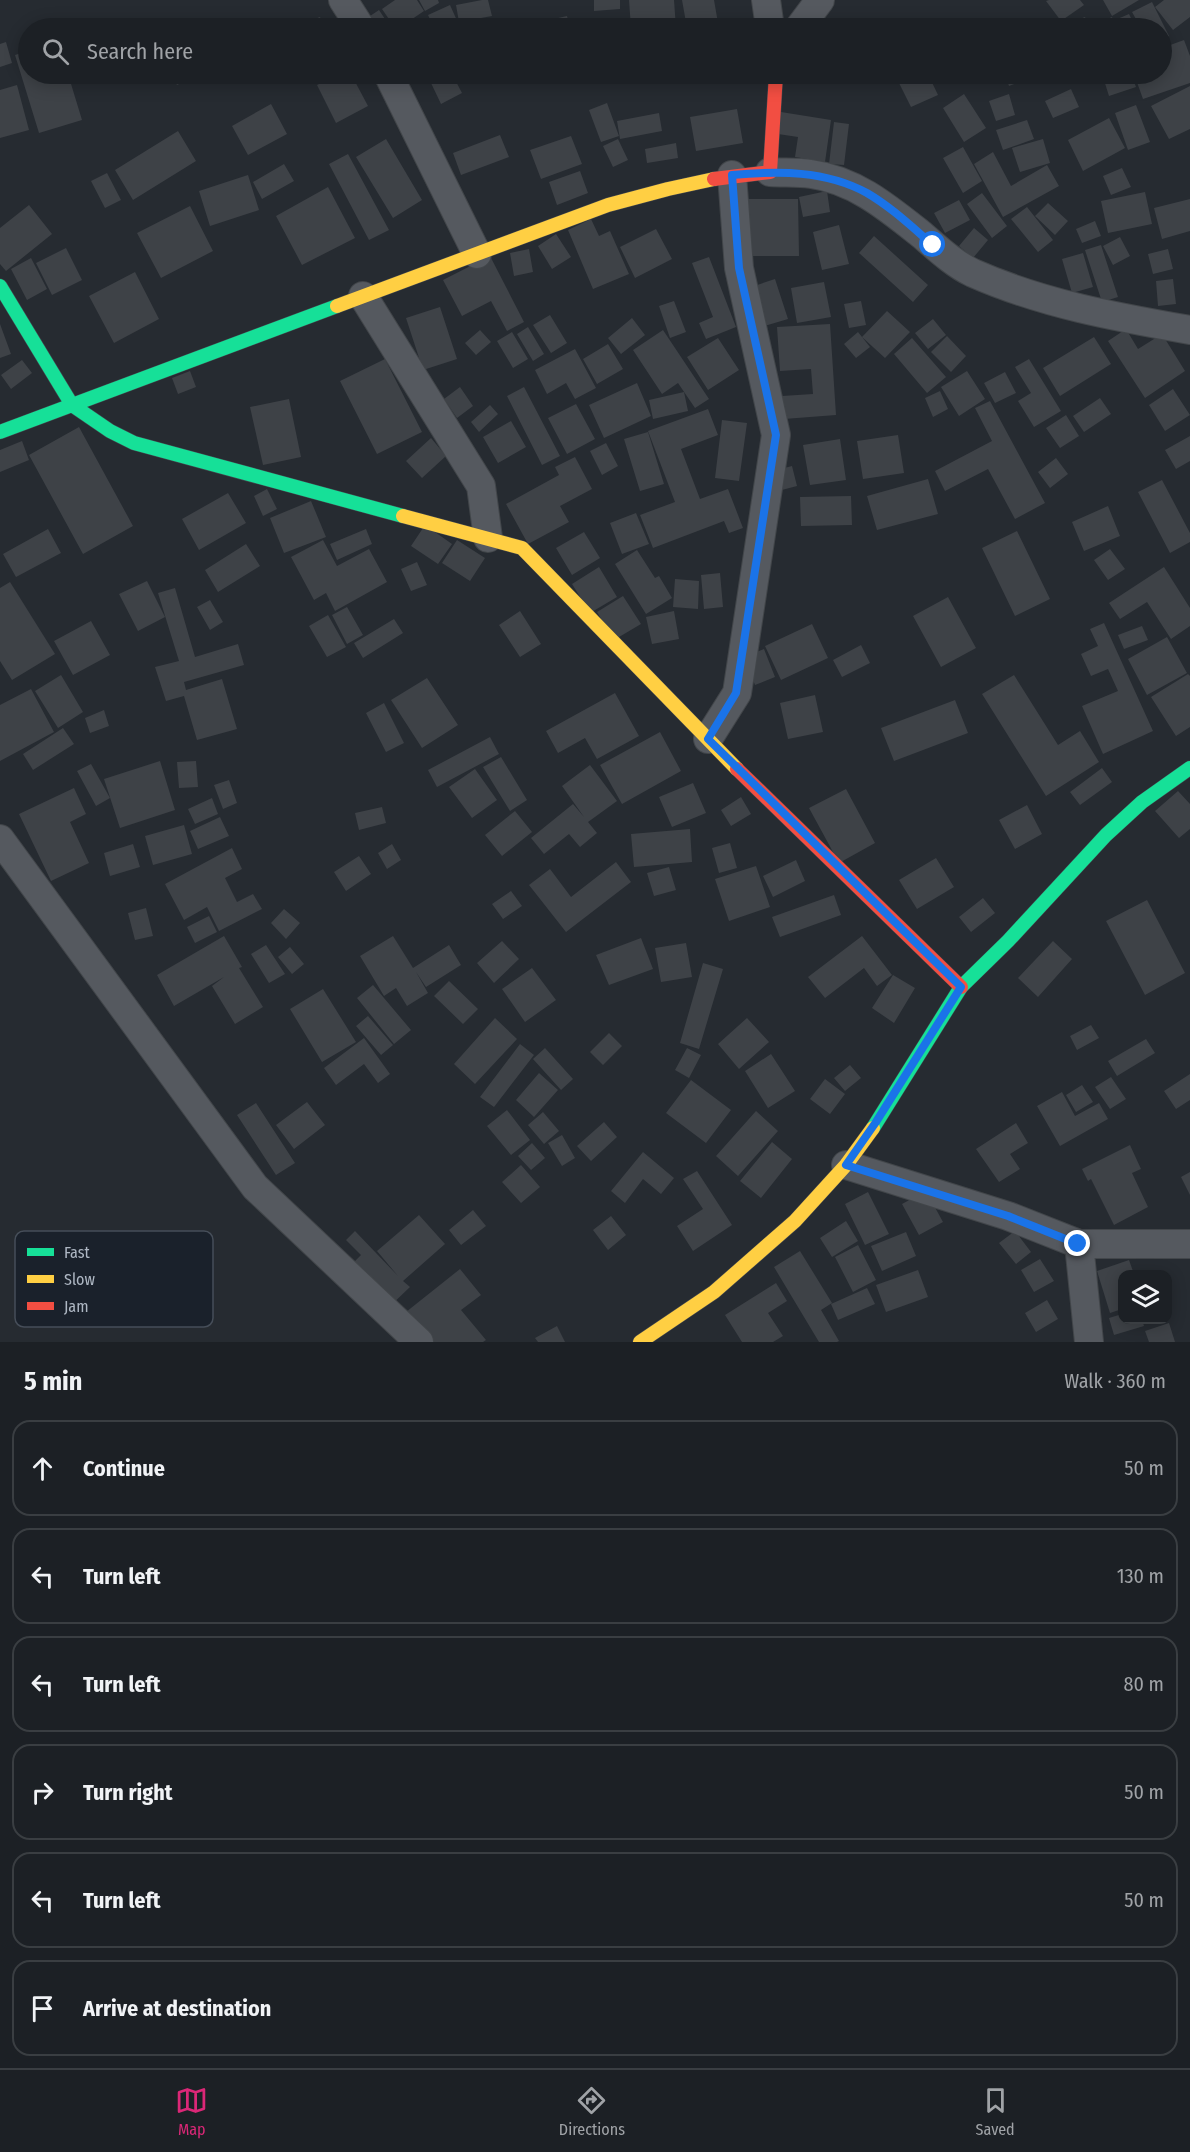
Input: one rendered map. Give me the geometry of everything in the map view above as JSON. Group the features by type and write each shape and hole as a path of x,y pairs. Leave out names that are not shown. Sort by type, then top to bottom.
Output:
{"street":[{"path":"344,0 355,18"},
{"path":"766,0 769,18"},
{"path":"807,18 820,0"},
{"path":"393,84 477,254"},
{"path":"770,172 775,84"},
{"path":"0,432 609,205 664,188 732,175 770,172 827,177 866,193 892,210 933,245 972,272 1063,305 1094,313 1190,330"},
{"path":"708,739 736,693 776,435 739,268 732,175"},
{"path":"0,286 72,405 110,431 134,442 522,548 708,739 961,987"},
{"path":"363,296 481,486 488,538"},
{"path":"640,1342 714,1293 795,1221 846,1165 876,1122 961,987 1106,835 1142,802 1190,768"},
{"path":"0,839 255,1187 419,1342"},
{"path":"846,1165 1008,1216 1078,1244 1190,1244"},
{"path":"1078,1244 1089,1342"}],"building":[{"path":"395,0 417,0 424,11 414,18 388,18 382,9"},
{"path":"419,0 438,0 439,3 425,11"},
{"path":"488,0 492,16 458,18 456,5"},
{"path":"594,0 620,0 620,9 594,11"},
{"path":"629,0 674,0 675,18 630,18"},
{"path":"682,0 714,0 717,18 685,18"},
{"path":"1080,0 1084,5 1065,18 1059,18 1046,1"},
{"path":"1103,0 1139,0 1112,16"},
{"path":"1164,0 1190,0 1190,17 1173,30 1172,18 1164,18 1155,7"},
{"path":"1152,2 1160,18 1135,18 1132,12"},
{"path":"450,5 456,18 429,18 428,15"},
{"path":"379,10 384,18 367,18"},
{"path":"1129,14 1131,18 1120,18"},
{"path":"1184,40 1190,56 1190,83 1143,99 1138,84 1172,84 1172,44"},
{"path":"6,42 12,63 0,67 0,44"},
{"path":"24,84 71,84 82,120 39,133"},
{"path":"356,84 368,106 336,123 317,85"},
{"path":"431,84 457,84 462,93 441,104"},
{"path":"900,84 933,84 938,95 911,107"},
{"path":"1105,84 1135,84 1136,87 1109,96"},
{"path":"17,85 29,130 0,138 0,90"},
{"path":"1190,86 1190,129 1169,139 1151,106"},
{"path":"1071,89 1079,107 1053,118 1045,101"},
{"path":"964,94 986,128 964,142 943,108"},
{"path":"1009,94 1015,115 996,121 989,101"},
{"path":"607,103 619,136 601,142 589,110"},
{"path":"271,104 287,134 248,155 232,126"},
{"path":"1136,105 1150,142 1128,150 1115,113"},
{"path":"737,109 743,143 696,151 690,117"},
{"path":"781,112 831,120 825,162 795,157 798,137 778,134"},
{"path":"659,113 662,131 620,139 617,121"},
{"path":"1109,118 1125,148 1083,171 1068,140"},
{"path":"1027,120 1034,139 1003,150 996,130"},
{"path":"834,122 849,124 844,165 829,164"},
{"path":"178,131 196,161 133,200 115,170"},
{"path":"500,135 509,157 461,175 453,153"},
{"path":"571,136 582,164 541,179 530,150"},
{"path":"386,139 422,200 393,218 356,157"},
{"path":"618,139 628,160 613,167 603,146"},
{"path":"1043,139 1050,163 1020,172 1012,148"},
{"path":"676,143 678,158 647,163 645,149"},
{"path":"963,147 982,181 963,193 943,158"},
{"path":"993,152 1011,186 1047,165 1059,186 1003,217 974,164"},
{"path":"348,154 389,230 369,240 329,164"},
{"path":"284,164 294,181 262,199 253,182"},
{"path":"1122,168 1131,187 1111,195 1103,176"},
{"path":"580,171 588,193 557,205 549,182"},
{"path":"107,173 121,200 105,208 91,181"},
{"path":"248,175 259,210 210,226 199,191"},
{"path":"328,187 355,238 302,265 276,216"},
{"path":"827,191 830,212 803,217 799,197"},
{"path":"1145,192 1152,224 1108,233 1101,201"},
{"path":"982,193 1007,226 992,238 967,204"},
{"path":"743,199 798,199 799,256 744,256"},
{"path":"1190,199 1190,231 1162,239 1154,208"},
{"path":"959,200 970,220 945,233 934,213"},
{"path":"1048,203 1068,221 1055,235 1035,216"},
{"path":"29,205 52,234 6,271 0,264 0,228"},
{"path":"190,206 213,251 161,278 137,233"},
{"path":"1027,207 1053,240 1038,252 1011,219"},
{"path":"591,219 599,236 610,231 629,274 593,289 568,230"},
{"path":"1095,221 1101,236 1082,243 1076,229"},
{"path":"839,225 849,264 822,270 813,232"},
{"path":"974,228 988,240 973,258 959,246"},
{"path":"656,229 672,259 635,278 620,247"},
{"path":"556,234 571,257 552,269 538,246"},
{"path":"874,236 928,285 913,302 859,253"},
{"path":"1120,237 1130,256 1113,265 1103,246"},
{"path":"1101,245 1118,297 1102,302 1085,250"},
{"path":"66,248 82,280 52,295 36,263"},
{"path":"529,249 533,272 514,276 510,253"},
{"path":"1168,249 1173,269 1153,274 1148,254"},
{"path":"1083,253 1093,287 1072,293 1062,259"},
{"path":"490,256 524,322 507,331 491,301 462,316 443,280"},
{"path":"709,257 736,327 706,339 699,323 713,317 692,263"},
{"path":"31,258 47,289 27,300 11,269"},
{"path":"135,272 159,319 114,343 89,296"},
{"path":"775,279 788,319 758,328 745,289"},
{"path":"1173,279 1176,304 1158,306 1156,281"},
{"path":"824,282 831,317 797,323 791,288"},
{"path":"674,301 686,332 670,338 659,306"},
{"path":"861,301 866,325 849,328 844,304"},
{"path":"440,307 457,359 423,370 406,318"},
{"path":"887,311 910,332 885,358 862,337"},
{"path":"550,315 567,343 551,353 533,325"},
{"path":"632,318 645,335 621,354 608,338"},
{"path":"933,319 946,335 928,349 915,333"},
{"path":"0,324 11,354 0,358"},
{"path":"830,324 836,415 784,419 782,396 813,394 811,369 780,371 777,327"},
{"path":"528,327 544,354 533,361 517,334"},
{"path":"1126,329 1138,349 1162,334 1185,371 1145,398 1108,341"},
{"path":"480,330 491,342 476,355 465,343"},
{"path":"663,330 709,399 695,408 678,383 662,394 633,350"},
{"path":"512,332 528,359 513,368 497,341"},
{"path":"858,332 870,347 856,358 844,344"},
{"path":"947,336 966,356 951,372 931,352"},
{"path":"1094,337 1111,364 1060,396 1043,368"},
{"path":"718,338 739,370 708,390 687,357"},
{"path":"912,338 946,377 927,393 894,354"},
{"path":"608,344 623,369 597,384 583,359"},
{"path":"575,349 596,388 575,399 566,383 547,394 535,370"},
{"path":"385,359 422,432 377,454 340,381"},
{"path":"1029,359 1061,411 1034,427 1018,401 1031,393 1015,367"},
{"path":"22,360 32,373 11,389 1,375"},
{"path":"190,371 196,387 178,394 172,378"},
{"path":"967,371 985,399 959,416 941,387"},
{"path":"1005,372 1016,393 995,403 984,383"},
{"path":"637,383 651,416 604,438 589,405"},
{"path":"460,387 473,406 457,418 444,399"},
{"path":"524,387 560,456 542,465 507,396"},
{"path":"1173,389 1190,415 1165,431 1149,405"},
{"path":"940,391 948,409 933,417 925,398"},
{"path":"684,392 688,411 653,419 649,400"},
{"path":"1100,398 1111,414 1084,432 1073,416"},
{"path":"289,399 301,457 263,465 250,407"},
{"path":"990,401 1045,503 1015,519 988,469 945,491 935,471 992,441 975,408"},
{"path":"576,404 595,439 567,454 548,418"},
{"path":"490,405 498,414 479,432 471,422"},
{"path":"708,409 718,435 681,449 700,499 728,489 743,528 729,533 724,521 653,548 640,515 675,502 648,431"},
{"path":"1066,415 1079,436 1060,448 1046,428"},
{"path":"722,420 747,423 739,481 715,478"},
{"path":"511,421 526,447 498,463 483,437"},
{"path":"79,427 133,526 83,554 29,455"},
{"path":"648,432 664,484 640,491 624,439"},
{"path":"898,435 904,473 863,479 857,441"},
{"path":"1190,436 1190,461 1176,469 1165,450"},
{"path":"431,438 446,456 422,478 406,461"},
{"path":"840,439 846,480 810,485 803,445"},
{"path":"22,441 29,460 0,472 0,450"},
{"path":"606,443 618,466 602,475 590,451"},
{"path":"575,457 592,489 560,506 569,522 528,544 506,504 559,475 555,467"},
{"path":"1056,458 1068,474 1050,488 1038,472"},
{"path":"792,466 797,486 778,491 773,471"},
{"path":"928,479 938,514 877,530 867,496"},
{"path":"1162,480 1190,533 1190,542 1170,553 1138,492"},
{"path":"267,489 277,509 263,516 254,496"},
{"path":"228,493 246,523 199,550 182,519"},
{"path":"851,496 852,525 801,526 800,497"},
{"path":"311,501 326,537 284,553 270,518"},
{"path":"1108,506 1120,536 1084,551 1072,522"},
{"path":"636,513 649,544 622,554 610,523"},
{"path":"425,525 452,544 438,564 411,546"},
{"path":"48,529 61,553 16,577 3,554"},
{"path":"366,529 372,544 337,560 330,544"},
{"path":"1017,531 1050,599 1015,616 982,548"},
{"path":"584,532 600,558 572,575 556,548"},
{"path":"323,540 337,566 369,549 387,582 335,611 326,593 314,600 291,557"},
{"path":"457,540 485,558 470,581 442,563"},
{"path":"246,544 260,566 218,592 205,570"},
{"path":"1110,549 1125,569 1108,580 1094,560"},
{"path":"637,550 655,578 659,576 672,598 646,614 615,564"},
{"path":"417,562 427,585 411,591 401,569"},
{"path":"599,567 617,597 590,613 572,584"},
{"path":"1164,567 1190,608 1190,626 1171,639 1147,602 1120,619 1109,603"},
{"path":"720,573 723,607 704,609 701,575"},
{"path":"675,579 699,581 698,609 673,607"},
{"path":"147,581 165,617 138,631 119,594"},
{"path":"10,582 55,654 12,680 0,661 0,588"},
{"path":"175,588 195,657 238,644 244,665 184,682 186,690 222,679 237,729 197,740 184,696 166,701 155,667 179,661 158,593"},
{"path":"623,596 641,624 614,640 597,612"},
{"path":"948,597 976,648 941,667 913,616"},
{"path":"210,600 223,622 210,630 197,607"},
{"path":"347,607 363,635 347,644 332,615"},
{"path":"520,611 541,644 520,657 499,625"},
{"path":"674,611 679,639 652,644 646,617"},
{"path":"328,615 346,647 327,657 309,626"},
{"path":"394,619 403,633 363,658 354,643"},
{"path":"91,621 110,655 73,675 54,641"},
{"path":"1104,623 1153,731 1103,754 1082,706 1118,691 1108,669 1091,676 1081,654 1098,646 1090,629"},
{"path":"812,624 828,658 781,680 765,646"},
{"path":"1142,626 1148,640 1124,649 1118,635"},
{"path":"1167,637 1187,673 1147,695 1128,659"},
{"path":"861,645 870,663 842,677 833,660"},
{"path":"764,649 775,677 755,685 744,657"},
{"path":"1188,674 1190,676 1190,727 1176,736 1151,697"},
{"path":"61,675 83,712 58,728 35,691"},
{"path":"1014,675 1058,745 1080,731 1099,762 1046,796 982,694"},
{"path":"427,678 458,725 422,748 391,700"},
{"path":"31,689 54,732 0,761 0,705"},
{"path":"615,693 639,736 597,759 585,738 558,753 546,731"},
{"path":"815,695 823,732 788,739 780,703"},
{"path":"955,700 968,733 894,761 881,728"},
{"path":"384,703 404,743 386,752 366,713"},
{"path":"104,710 109,726 90,733 85,718"},
{"path":"63,728 74,744 33,770 23,754"},
{"path":"660,732 681,771 622,804 600,765"},
{"path":"490,737 499,754 437,787 428,770"},
{"path":"501,757 527,800 510,811 483,767"},
{"path":"160,761 175,810 120,828 104,779"},
{"path":"196,761 198,787 179,788 177,762"},
{"path":"91,764 110,798 96,806 77,771"},
{"path":"590,765 617,801 588,822 597,833 580,847 569,834 544,854 531,838 573,804 584,817 562,786"},
{"path":"1102,768 1112,782 1080,805 1070,792"},
{"path":"475,769 497,800 472,818 449,787"},
{"path":"229,780 237,803 223,809 214,785"},
{"path":"693,783 706,813 672,827 659,797"},
{"path":"74,788 86,814 70,822 89,863 51,881 19,814"},
{"path":"846,789 875,843 839,863 809,808"},
{"path":"1178,791 1190,804 1190,829 1179,838 1155,811"},
{"path":"741,797 751,814 731,826 721,810"},
{"path":"212,798 218,814 195,824 188,809"},
{"path":"1027,805 1042,834 1015,849 999,820"},
{"path":"382,807 386,823 359,830 355,813"},
{"path":"515,811 532,832 502,856 485,835"},
{"path":"220,817 229,836 198,849 190,831"},
{"path":"184,825 192,854 153,865 145,836"},
{"path":"690,829 692,862 634,867 631,834"},
{"path":"730,843 737,868 719,873 712,848"},
{"path":"133,844 140,867 110,876 104,853"},
{"path":"392,844 401,860 387,869 378,853"},
{"path":"232,848 242,869 225,878 237,902 253,894 262,909 219,931 207,907 184,920 165,884"},
{"path":"359,856 371,874 346,891 334,872"},
{"path":"936,858 954,887 917,909 899,880"},
{"path":"796,860 805,881 773,897 763,876"},
{"path":"616,862 631,882 566,932 529,885 550,869 571,897"},
{"path":"756,866 770,907 729,921 715,879"},
{"path":"669,867 676,890 654,896 647,873"},
{"path":"511,891 522,906 503,919 492,904"},
{"path":"834,895 841,915 780,937 772,917"},
{"path":"983,898 995,913 971,932 959,917"},
{"path":"1147,900 1185,973 1145,995 1106,921"},
{"path":"146,908 153,936 135,940 128,913"},
{"path":"284,909 300,923 286,939 271,923"},
{"path":"209,916 217,932 195,943 187,927"},
{"path":"224,936 242,967 239,968 263,1007 235,1024 212,986 224,977 174,1006 157,975"},
{"path":"393,936 413,968 449,945 461,965 426,987 416,972 428,993 407,1006 396,988 384,996 360,956"},
{"path":"862,936 892,975 877,986 864,968 825,998 808,977"},
{"path":"641,938 653,969 609,985 596,955"},
{"path":"502,941 519,959 494,983 477,963"},
{"path":"1053,941 1072,959 1038,997 1018,978"},
{"path":"686,943 692,977 661,982 655,948"},
{"path":"266,945 285,974 269,983 251,954"},
{"path":"290,947 304,964 292,974 278,957"},
{"path":"703,963 723,969 699,1049 680,1043"},
{"path":"532,968 556,1000 525,1022 502,989"},
{"path":"893,975 915,988 894,1023 872,1008"},
{"path":"449,981 478,1009 463,1024 434,996"},
{"path":"373,985 411,1030 394,1044 357,998"},
{"path":"323,989 356,1042 322,1062 290,1009"},
{"path":"368,1016 393,1045 381,1055 356,1026"},
{"path":"495,1018 517,1039 475,1084 454,1064"},
{"path":"747,1018 769,1042 739,1069 718,1044"},
{"path":"1091,1025 1099,1038 1077,1050 1070,1036"},
{"path":"609,1033 622,1046 603,1065 590,1052"},
{"path":"364,1038 390,1074 378,1083 364,1064 336,1085 324,1068"},
{"path":"1146,1039 1155,1053 1117,1076 1108,1061"},
{"path":"520,1044 534,1055 494,1107 480,1097"},
{"path":"545,1048 573,1079 561,1090 533,1059"},
{"path":"687,1048 701,1055 689,1078 675,1070"},
{"path":"771,1054 795,1091 768,1108 745,1071"},
{"path":"850,1065 861,1078 845,1091 834,1078"},
{"path":"539,1073 558,1090 534,1117 516,1100"},
{"path":"1190,1074 1190,1100 1176,1109 1164,1091"},
{"path":"1111,1077 1126,1099 1110,1109 1095,1087"},
{"path":"825,1079 845,1094 830,1114 810,1099"},
{"path":"691,1080 731,1110 706,1143 666,1113"},
{"path":"1082,1085 1093,1102 1076,1112 1066,1095"},
{"path":"1062,1092 1075,1116 1099,1103 1108,1119 1060,1146 1037,1106"},
{"path":"307,1102 325,1125 294,1149 276,1125"},
{"path":"256,1103 295,1163 276,1175 237,1115"},
{"path":"507,1110 530,1140 511,1155 487,1126"},
{"path":"756,1111 778,1131 738,1176 716,1156"},
{"path":"543,1112 559,1131 544,1144 528,1125"},
{"path":"604,1122 617,1137 591,1161 577,1146"},
{"path":"1016,1123 1028,1143 1010,1154 1020,1169 999,1182 976,1149"},
{"path":"562,1135 575,1158 562,1166 548,1143"},
{"path":"772,1142 792,1159 761,1198 740,1181"},
{"path":"532,1143 545,1158 531,1170 518,1156"},
{"path":"1130,1145 1141,1169 1132,1173 1148,1207 1114,1225 1091,1179 1088,1181 1082,1169"},
{"path":"643,1152 674,1178 661,1194 643,1179 625,1203 611,1191"},
{"path":"521,1165 540,1187 521,1203 502,1182"},
{"path":"697,1171 732,1225 693,1251 677,1226 703,1209 683,1179"},
{"path":"1190,1172 1190,1195 1181,1177"},
{"path":"926,1191 943,1222 919,1235 902,1204"},
{"path":"868,1192 889,1234 865,1245 845,1204"},
{"path":"473,1210 486,1226 461,1245 449,1230"},
{"path":"419,1215 445,1244 403,1281 410,1287 386,1310 347,1269 361,1255 346,1240 355,1231 398,1276 377,1251"},
{"path":"611,1216 626,1235 608,1250 593,1230"},
{"path":"846,1221 858,1241 832,1257 820,1238"},
{"path":"1015,1231 1031,1252 1016,1264 999,1243"},
{"path":"906,1232 916,1256 882,1271 871,1246"},
{"path":"858,1245 876,1280 853,1292 835,1257"},
{"path":"800,1251 832,1303 821,1310 839,1341 837,1342 819,1342 774,1267"},
{"path":"1040,1259 1054,1281 1034,1292 1021,1270"},
{"path":"1129,1260 1133,1270 1118,1270 1118,1310 1110,1313 1097,1271"},
{"path":"460,1269 481,1295 461,1310 486,1340 483,1342 430,1342 406,1312"},
{"path":"918,1270 928,1297 886,1312 876,1285"},
{"path":"776,1283 787,1301 768,1313 783,1336 773,1342 742,1342 725,1315"},
{"path":"867,1288 875,1304 838,1320 831,1304"},
{"path":"1047,1300 1058,1319 1036,1332 1025,1313"},
{"path":"1118,1315 1118,1324 1143,1324 1144,1326 1114,1335 1109,1318"},
{"path":"1169,1324 1175,1342 1149,1342 1145,1331"},
{"path":"557,1326 565,1342 538,1342 535,1338"}],"traffic: fast":[{"path":"0,286 72,405 110,431 134,443 403,516"},
{"path":"0,432 337,306"},
{"path":"873,1128 961,987 1008,941 1106,835 1142,802 1190,768"}],"traffic: slow":[{"path":"337,306 608,205 714,179"},
{"path":"403,516 522,548 737,769"},
{"path":"640,1342 714,1292 795,1221 846,1165 873,1128"}],"traffic: jam":[{"path":"714,179 770,172 775,84"},
{"path":"737,769 961,987"}],"route":[{"path":"933,245 892,210 866,193 835,179 811,174 770,172 732,175 739,268 776,435 736,693 708,739 961,987 876,1122 846,1165 1008,1216 1078,1244"}]}
